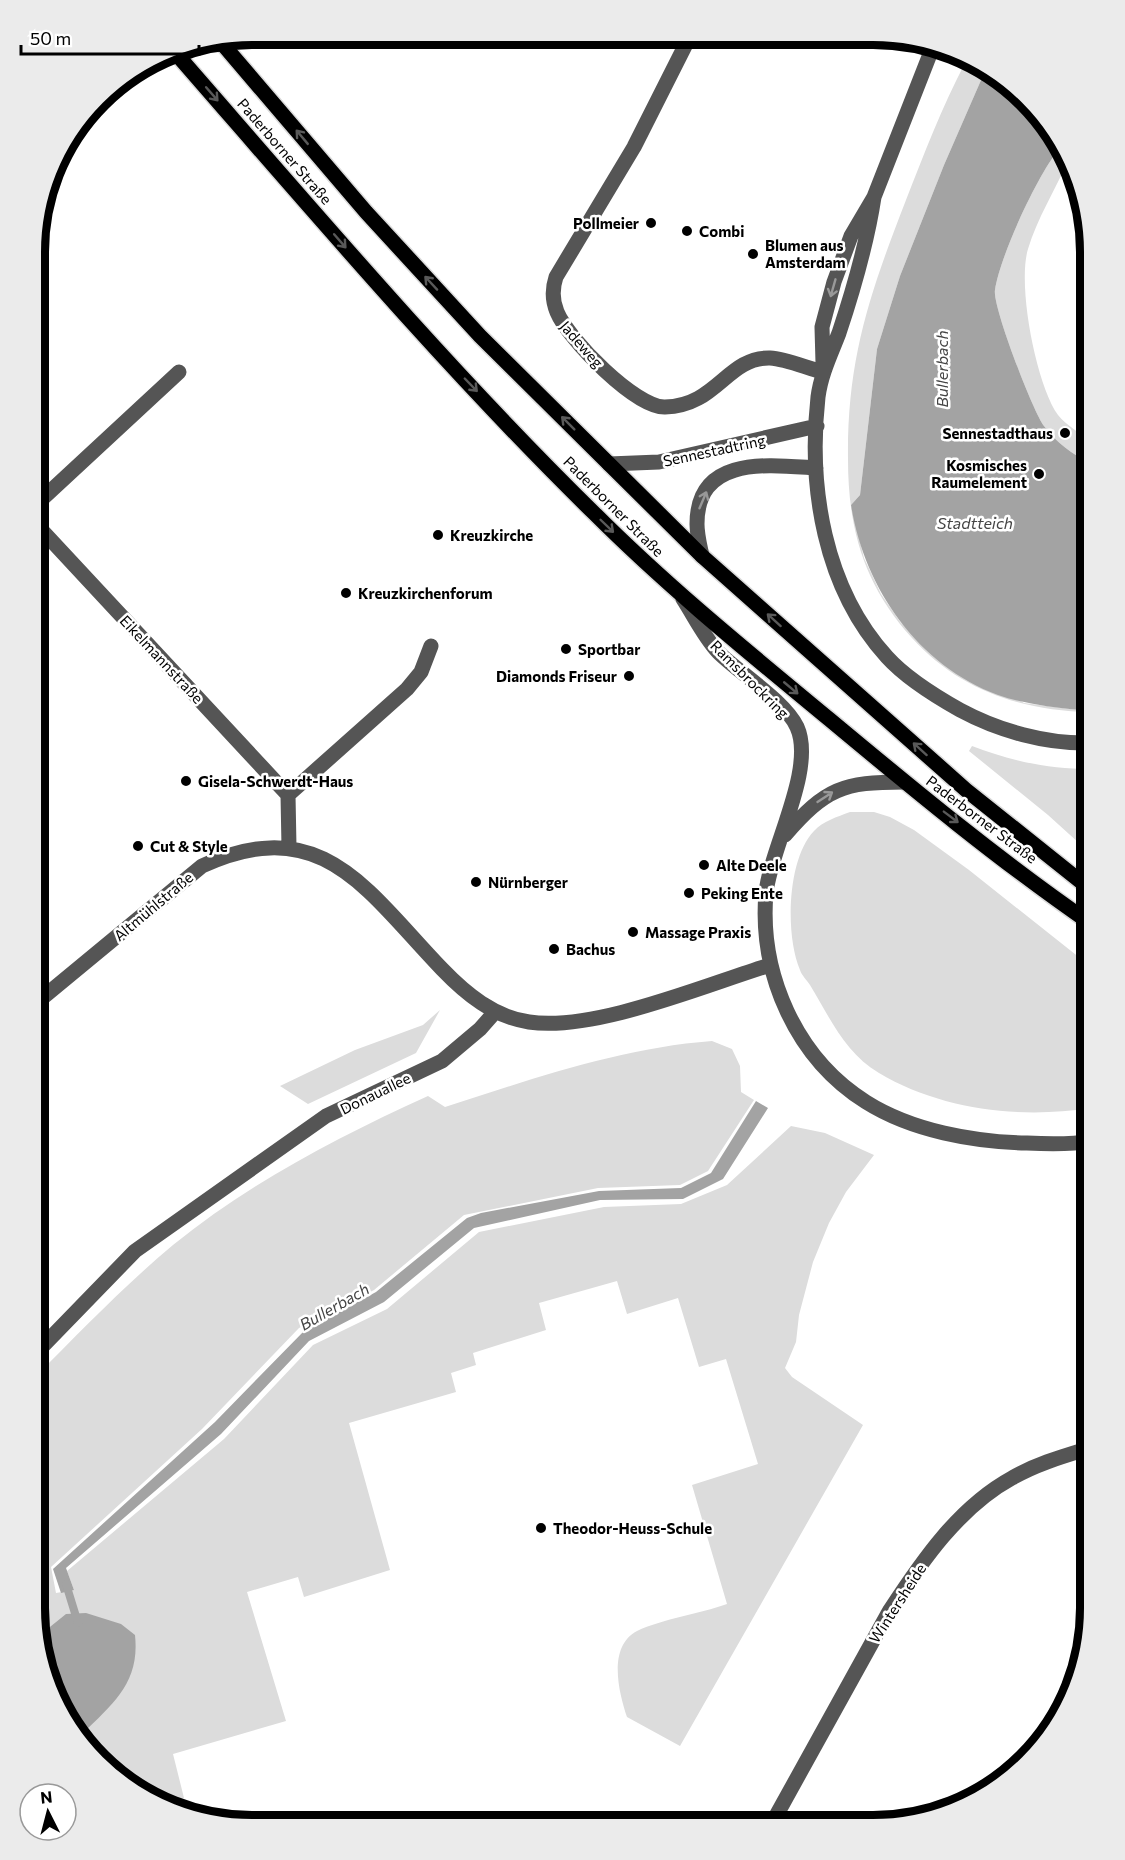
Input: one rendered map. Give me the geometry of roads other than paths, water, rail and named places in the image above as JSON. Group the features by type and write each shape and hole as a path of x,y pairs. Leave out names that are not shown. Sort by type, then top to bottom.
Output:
{"main road":[{"name":"Paderborner Straße","path":"225,47 366,212 464,318 702,556 966,790 1080,882"},
{"name":"Paderborner Straße","path":"180,58 360,265 592,512 682,597 904,782 1080,915"}],"street":[{"name":"Jadeweg","path":"685,45 634,147 556,277 553,296 557,312 583,350 628,391 661,407 696,402 738,368 754,360 771,358 823,372"},
{"path":"931,53 874,197 851,236 834,282 822,327 823,372 817,426 816,468 822,524 834,569 853,611 887,657 935,696 990,726 1044,738 1080,741"},
{"path":"45,496 179,372"},
{"name":"Sennestadtring","path":"609,464 659,462 817,426"},
{"name":"Sennestadtring","path":"702,556 697,525 700,500 724,473 745,466 816,468"},
{"name":"Eikelmannstraße","path":"45,534 288,795"},
{"name":"Ramsbrockring","path":"682,597 717,651 759,687 796,726 801,750 783,837 766,890 764,930 770,965 781,1000 800,1036 837,1078 868,1104 924,1127 982,1141 1080,1142"},
{"path":"289,847 288,795 407,689 421,672 431,646"},
{"name":"Ramsbrockring","path":"783,837 806,811 828,794 844,786 867,782 904,782"},
{"name":"Altmühlstraße","path":"45,996 202,866 231,853 261,848 289,847 314,854 360,882 462,990 495,1012"},
{"path":"495,1012 528,1022 568,1024 650,1003 770,965"},
{"name":"Donauallee","path":"45,1344 135,1251 326,1116 442,1061 480,1029 495,1012"},
{"name":"Wintersheide","path":"777,1815 890,1610 912,1577 951,1529 980,1500 1012,1478 1050,1461 1080,1451"}],"water":[{"name":"Stadtteich","path":"982,77 1019,106 1037,126 1055,155 1040,178 1021,217 1004,257 995,290 1006,336 1039,417 1059,443 1080,457 1079,710 1028,703 998,695 969,682 943,664 919,643 899,619 868,565 858,535 851,505 860,495 877,349 900,276 944,165"},
{"path":"756,1101 768,1108 723,1179 683,1199 600,1200 474,1228 384,1302 309,1341 221,1434 66,1568 74,1590 61,1593 53,1569 215,1422 304,1331 376,1292 467,1218 481,1213 599,1191 681,1188 711,1173"},
{"path":"86,1613 121,1624 135,1635 133,1666 129,1679 105,1712 86,1731 73,1712 61,1687 49,1648 47,1630 66,1614"}],"waterway":[{"name":"Bullerbach","path":"66,1584 78,1623"}],"place":[{"name":"Pollmeier","path":"651,223"},
{"name":"Combi","path":"687,231"},
{"name":"Blumen aus Amsterdam","path":"753,254"},
{"name":"Sennestadthaus","path":"1065,433"},
{"name":"Kosmisches Raumelement","path":"1039,474"},
{"name":"Kreuzkirche","path":"438,535"},
{"name":"Kreuzkirchenforum","path":"346,593"},
{"name":"Sportbar","path":"566,649"},
{"name":"Diamonds Friseur","path":"629,676"},
{"name":"Gisela-Schwerdt-Haus","path":"186,781"},
{"name":"Cut & Style","path":"138,846"},
{"name":"Alte Deele","path":"704,865"},
{"name":"Nürnberger","path":"476,882"},
{"name":"Peking Ente","path":"689,893"},
{"name":"Massage Praxis","path":"633,932"},
{"name":"Bachus","path":"554,949"},
{"name":"Theodor-Heuss-Schule","path":"541,1528"}]}
